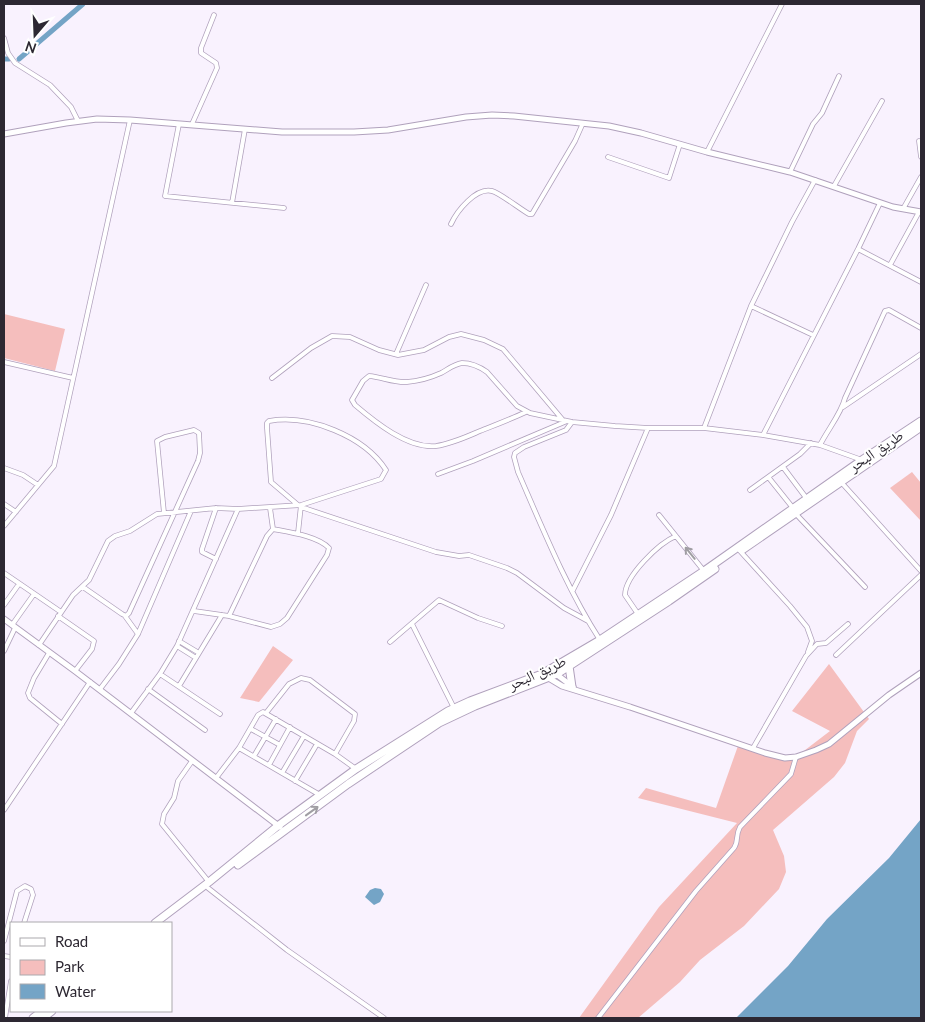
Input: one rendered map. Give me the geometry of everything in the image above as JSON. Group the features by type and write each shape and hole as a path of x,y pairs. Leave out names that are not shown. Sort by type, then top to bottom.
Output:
{"highway":[{"name":"طريق البحر","path":"163,922 279,825 356,769 454,708 542,674 569,666 669,601 740,551 807,498 839,480 862,460 921,421"},
{"name":"طريق البحر","path":"156,922 359,776 439,723 475,706 549,678 554,672 638,614 921,427"},
{"path":"569,666 573,688"}],"main road":[{"path":"4,134 78,121 130,120 288,132 376,132 445,120 492,115 583,123 626,130 790,172 880,203 920,212"},
{"path":"4,619 100,689 192,761 279,825 284,831"},
{"path":"554,672 573,688"},
{"path":"542,674 562,686 573,688 777,757 796,757 829,744 889,696 921,674"}],"street":[{"path":"707,152 782,4"},
{"path":"192,124 217,68 216,62 201,53 201,48 214,15"},
{"path":"4,38 8,53 15,63 50,85 71,107 78,121"},
{"path":"790,172 814,124 822,113 839,76"},
{"path":"834,186 882,101"},
{"path":"4,524 54,466 130,120"},
{"path":"451,224 466,202 483,191 492,191 532,214 575,141 583,123"},
{"path":"179,124 166,196 284,208"},
{"path":"232,203 245,129"},
{"path":"919,141 921,157"},
{"path":"608,157 669,178 680,144"},
{"path":"903,209 921,177"},
{"path":"704,428 752,306 780,245 816,180"},
{"path":"763,435 880,203"},
{"path":"890,265 920,212"},
{"path":"858,249 921,282"},
{"path":"396,354 426,285"},
{"path":"752,306 813,335"},
{"path":"843,407 845,398 884,312 889,310 921,328"},
{"path":"272,378 311,348 332,336 350,337 379,350 396,354 407,354 424,350 456,334 466,335 484,340 503,349 564,420"},
{"path":"820,445 843,407 921,354"},
{"path":"4,362 73,378"},
{"path":"526,412 455,441 426,446 385,428 355,405 352,400 356,391 369,376 392,381 419,381 465,363 487,372 517,406 526,412 572,422 648,428 704,428 763,435 820,445 862,460"},
{"path":"39,645 73,595 83,588 89,580 108,541 130,531 157,514 216,508 238,509 300,506 381,479 386,470 380,460 360,444 336,430 297,420 270,421 267,425 267,446 271,482 300,506 436,552 458,556 469,555 507,568 564,608 588,621"},
{"path":"438,474 473,461 564,420"},
{"path":"572,422 566,430 524,447 515,453 514,457 518,472 573,590 588,621 600,640"},
{"path":"573,590 611,514 648,428"},
{"path":"124,615 130,613 199,457 199,433 194,430 157,440 164,513"},
{"path":"750,490 769,478 811,443"},
{"path":"783,467 807,498"},
{"path":"4,468 38,485"},
{"path":"769,478 794,510 865,587"},
{"path":"836,655 921,573 839,480"},
{"path":"4,504 16,512"},
{"path":"298,533 300,506"},
{"path":"216,508 202,549 202,552 216,559"},
{"path":"229,616 267,536 273,529 270,508"},
{"path":"130,713 160,674 177,646 238,509"},
{"path":"100,689 138,634 191,511"},
{"path":"659,515 704,571"},
{"path":"194,611 229,616 271,627 276,627 287,618 328,552 328,546 298,533 273,529"},
{"path":"638,614 624,595 625,589 640,564 668,540 676,536"},
{"path":"740,551 807,627 812,641 806,656 753,748"},
{"path":"4,573 94,641 92,649 75,671"},
{"path":"4,604 19,584"},
{"path":"83,588 124,615 138,634"},
{"path":"4,651 13,626 34,594"},
{"path":"390,642 439,600 470,615 502,626"},
{"path":"179,686 222,615"},
{"path":"412,624 454,708"},
{"path":"806,656 817,644 826,643 848,624"},
{"path":"179,641 199,653"},
{"path":"177,646 196,658"},
{"path":"50,653 34,678 28,693 30,698 62,724"},
{"path":"160,674 220,714"},
{"path":"266,713 289,684 301,678 310,680 355,714 354,721 335,754"},
{"path":"4,810 90,682"},
{"path":"148,689 206,730"},
{"path":"216,778 239,748 260,712 266,713 290,727 356,769"},
{"path":"254,756 276,719"},
{"path":"269,765 290,727"},
{"path":"251,729 280,745"},
{"path":"282,773 304,736"},
{"path":"295,781 317,744"},
{"path":"239,748 320,795"},
{"path":"598,1018 696,890 734,848 740,826 791,774 796,757"},
{"path":"192,761 178,781 174,798 164,814 162,824 209,885 287,950 384,1018"},
{"path":"4,941 17,891 25,886 31,889 33,895 24,922"},
{"path":"5,1018 10,986"}],"green space":[{"path":"4,314 65,329 55,371 4,358"},
{"path":"912,472 921,483 921,521 890,488"},
{"path":"273,646 293,660 259,702 240,698"},
{"path":"829,664 869,719 857,731 845,763 834,777 773,830 784,856 786,872 779,889 744,926 700,960 680,982 638,1018 579,1018 659,907 737,823 638,798 646,788 716,808 739,743 765,753 796,757 830,731 792,711"}],"water":[{"path":"921,819 921,1018 736,1018 788,966 827,919 889,858"},
{"path":"375,888 381,889 384,894 380,902 374,905 365,897 370,890"}],"waterway":[{"path":"19,59 83,4"},
{"path":"4,59 9,59"}]}
